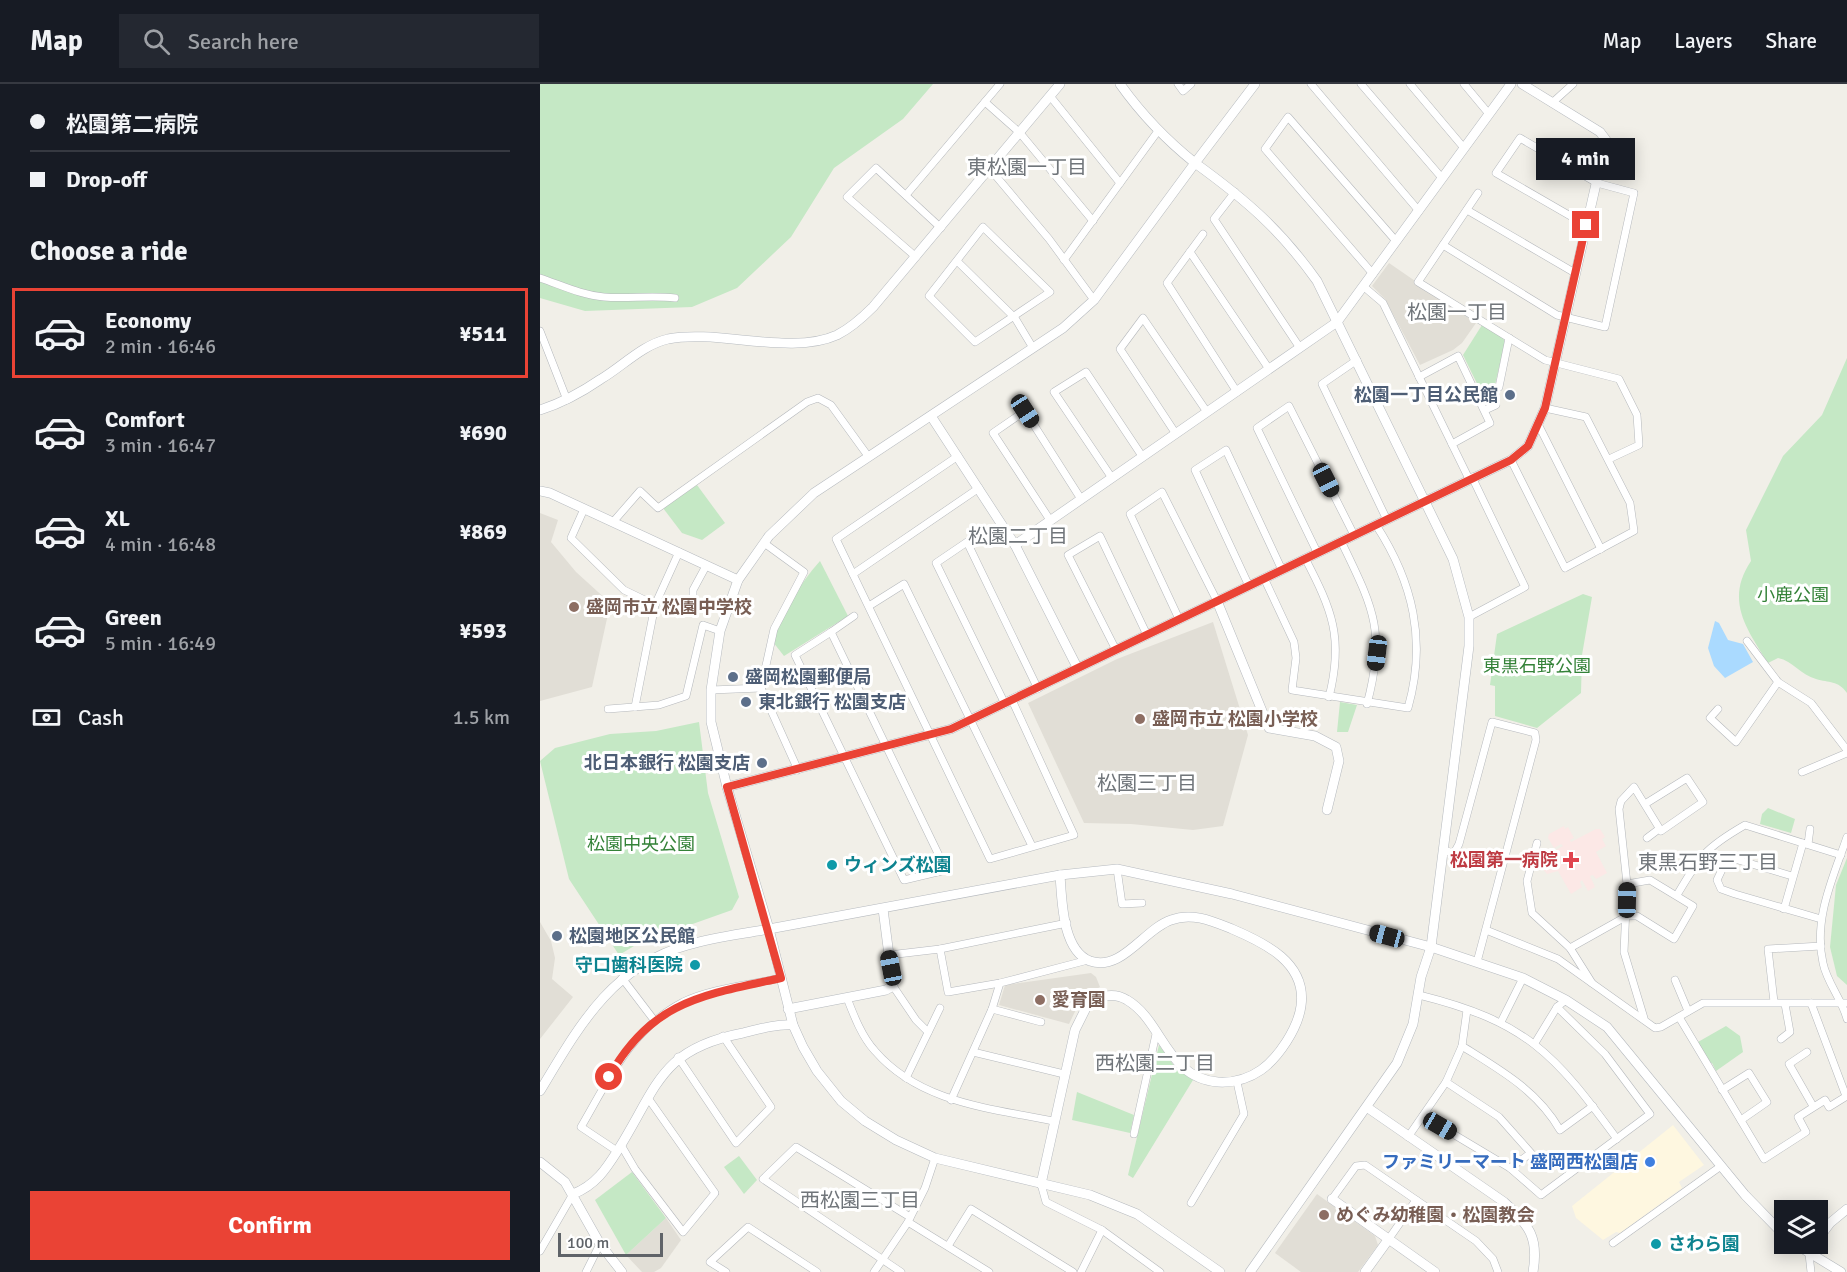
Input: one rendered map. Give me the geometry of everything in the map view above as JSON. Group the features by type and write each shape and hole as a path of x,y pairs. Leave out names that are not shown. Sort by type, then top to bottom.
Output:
{"street":[{"path":"906,195 1000,84"},
{"path":"540,410 567,400 650,345 668,339 817,341 836,335 858,321 873,307 1060,84"},
{"path":"1121,84 1158,131 1265,217 1293,248 1317,281 1453,560 1469,616 1466,676 1431,947 1421,977 1413,1024 1397,1063 1368,1108 1250,1272"},
{"path":"1178,84 1183,91 1191,84"},
{"path":"1220,1272 1137,1214 1090,1195 994,1170 935,1158 896,1140 866,1121 841,1101 817,1071 793,1025 769,929 727,787 711,722 711,690 720,631 738,580 764,543 790,514 814,493 868,456 1063,328 1094,300 1255,84"},
{"path":"1311,84 1419,211"},
{"path":"1361,84 1442,178"},
{"path":"1410,84 1464,148"},
{"path":"1464,84 1489,114"},
{"path":"1015,544 1337,322 1511,84"},
{"path":"727,787 843,759 951,729 1511,460 1528,446 1539,426 1545,408 1597,183 1605,137 1522,84"},
{"path":"1551,103 1574,84"},
{"path":"1050,96 1120,183"},
{"path":"985,102 1020,133 1093,220"},
{"path":"1373,274 1265,149 1288,117 1396,241"},
{"path":"1064,260 1158,131"},
{"path":"1443,245 1557,315 1605,327 1634,192 1597,183 1520,138 1496,173 1586,225"},
{"path":"916,257 847,196 876,168 941,228"},
{"path":"990,169 1094,300"},
{"path":"1235,192 1214,219 1300,348"},
{"path":"1478,193 1418,282 1509,338 1555,363 1619,379 1637,415 1639,445 1609,459"},
{"path":"1467,210 1575,273"},
{"path":"983,227 1050,292 1015,318 975,342 929,296 958,262 983,227"},
{"path":"1203,234 1167,283 1237,392"},
{"path":"1190,252 1269,369"},
{"path":"958,262 1015,318 1033,348"},
{"path":"540,278 574,291 604,297 653,295 675,298"},
{"path":"1363,286 1383,303 1525,587 1469,616"},
{"path":"1176,434 1120,350 1143,318 1207,412"},
{"path":"540,331 567,400"},
{"path":"1499,387 1509,338"},
{"path":"1419,377 1458,356 1485,410 1490,423 1452,444"},
{"path":"1357,360 1322,384 1387,520"},
{"path":"1112,478 1054,392 1086,372 1142,456"},
{"path":"612,522 640,491 658,508 807,402 818,398 831,405 868,456"},
{"path":"1485,410 1496,405"},
{"path":"1317,552 1257,428 1289,406 1354,535"},
{"path":"1511,460 1565,568 1634,531 1630,503 1586,417 1545,408"},
{"path":"1050,520 993,433 1025,411 1081,499"},
{"path":"931,416 1015,544 1077,668"},
{"path":"1539,426 1601,549"},
{"path":"1249,586 1195,470 1226,450 1282,570"},
{"path":"958,456 836,539 990,859 1074,835 1009,702 936,563 968,542 1038,689"},
{"path":"853,574 979,488"},
{"path":"540,491 738,580"},
{"path":"1179,619 1130,514 1162,492 1217,601 1269,728 1315,736 1336,747 1339,761 1328,810"},
{"path":"584,509 571,538 624,590 655,604"},
{"path":"1264,578 1294,642 1296,658 1292,690 1367,704 1408,708 1413,690 1418,647 1414,609 1386,541 1376,525"},
{"path":"1116,650 1068,555 1100,536 1147,635"},
{"path":"1341,541 1367,593 1376,624 1377,653 1367,704"},
{"path":"764,543 804,573 774,629 761,688 798,770"},
{"path":"635,707 655,604 679,552"},
{"path":"1305,558 1335,623 1336,658 1329,697"},
{"path":"693,597 693,590 706,566"},
{"path":"869,606 904,585 1032,846"},
{"path":"831,632 946,870 904,880 843,759 795,655 854,616"},
{"path":"608,709 659,705 686,696 703,625 720,631"},
{"path":"1747,641 1778,682 1811,703 1847,752 1802,772"},
{"path":"1718,709 1710,718 1736,742 1778,682"},
{"path":"711,690 761,688"},
{"path":"1443,850 1454,853 1459,844 1492,722 1535,733 1536,740 1477,962"},
{"path":"1645,804 1687,777 1703,802 1661,831 1659,829 1647,837"},
{"path":"1644,1018 1624,952 1627,884 1619,809 1621,801 1634,787 1659,829"},
{"path":"1677,895 1700,857 1718,841 1745,825 1841,855"},
{"path":"1784,909 1792,876 1810,829"},
{"path":"1847,837 1829,885 1821,918 1823,965 1845,1003 1847,1018"},
{"path":"1537,843 1527,881 1532,913 1570,948 1592,983"},
{"path":"1792,876 1728,857 1718,880 1721,889 1821,918"},
{"path":"1117,869 1122,904 1142,903"},
{"path":"540,1091 598,1000 622,978 687,945 1059,875 1117,869 1232,894 1431,947 1523,978 1566,1000 1607,1027 1721,1166 1774,1224"},
{"path":"1059,875 1073,946 1088,960 1098,963 1115,960 1159,926 1176,918 1188,917 1218,923 1275,950 1298,976 1302,997 1299,1018 1269,1064 1255,1074 1237,1082 1211,1081 1189,1072 1177,1061 1128,1000 1113,995 1100,996 1089,1002 1081,1014 1064,1074 1041,1184 1046,1202 1102,1230 1160,1272"},
{"path":"1570,948 1627,916 1636,916 1674,939 1694,906 1650,880 1627,884"},
{"path":"883,909 893,986 916,1020 928,1032"},
{"path":"889,956 940,949 1067,923"},
{"path":"1486,930 1558,960 1615,1002 1644,1018 1655,1028 1703,1003 1845,1003"},
{"path":"1774,1002 1768,949 1821,946"},
{"path":"940,949 948,992 1000,983 1088,960"},
{"path":"622,978 654,1020"},
{"path":"648,1098 715,1193 683,1232 619,1148 580,1127 617,1062 654,1020 685,1001 781,978"},
{"path":"1501,1022 1523,978"},
{"path":"1675,980 1688,1011"},
{"path":"951,1100 992,1009 1000,983"},
{"path":"788,1009 886,990 893,986"},
{"path":"1419,995 1480,1012 1535,1043 1566,1071 1617,1139"},
{"path":"847,998 874,1050 906,1078 951,1100 1053,1121"},
{"path":"1535,1043 1557,1007 1566,1000"},
{"path":"1679,1017 1764,1159 1806,1132 1798,1117 1824,1100 1829,1107 1847,1096 1811,1003"},
{"path":"1781,1039 1790,1032 1785,1004"},
{"path":"1423,1116 1510,1168 1541,1195 1650,1114 1605,1054 1557,1007"},
{"path":"906,1078 940,1008"},
{"path":"992,1009 1041,1022"},
{"path":"1408,1137 1446,1082 1462,1046 1467,1010"},
{"path":"540,1251 573,1194 584,1190 600,1177 648,1098 678,1057 723,1036 793,1025"},
{"path":"1134,1134 1156,1034"},
{"path":"678,1057 736,1143 771,1107 723,1036"},
{"path":"1462,1046 1516,1080 1537,1098 1560,1130 1593,1106"},
{"path":"973,1052 1064,1074"},
{"path":"1807,1052 1789,1064 1813,1106"},
{"path":"1722,1090 1749,1073 1767,1102 1741,1120"},
{"path":"1191,1203 1244,1113 1237,1082"},
{"path":"1446,1082 1499,1117 1531,1153 1510,1168"},
{"path":"1368,1108 1504,1202 1523,1219 1537,1249 1533,1272"},
{"path":"901,1272 763,1179 796,1146 989,1272"},
{"path":"874,1272 909,1220 925,1188 935,1158"},
{"path":"540,1162 565,1182 600,1244 622,1272"},
{"path":"1435,1272 1332,1199 1356,1166 1365,1165 1476,1241 1493,1259 1498,1272"},
{"path":"1613,1243 1721,1166"},
{"path":"1365,1272 1416,1200"},
{"path":"948,1246 971,1209 1073,1272"},
{"path":"1828,1226 1847,1209"},
{"path":"726,1272 711,1262 748,1227 817,1272"},
{"path":"1081,1272 1102,1230"},
{"path":"540,1231 548,1235"},
{"path":"586,1272 600,1244"},
{"path":"1809,1254 1812,1272"},
{"path":"1809,1254 1841,1272"}],"shaded area":[{"path":"1389,263 1476,323 1462,343 1453,350 1420,365 1385,299 1372,286"},
{"name":"盛岡市立 松園中学校","path":"540,513 558,520 551,542 576,572 608,601 608,614 592,687 540,701"},
{"name":"盛岡市立 松園小学校","path":"1213,622 1248,735 1223,826 1193,830 1131,824 1084,823 1028,703 1117,659"},
{"name":"松園第一病院","path":"1564,826 1565,829 1568,827 1574,838 1570,840 1571,842 1596,829 1600,829 1605,837 1602,839 1606,846 1596,852 1607,873 1596,879 1593,875 1590,876 1595,887 1588,891 1582,880 1580,882 1582,887 1571,894 1558,871 1547,874 1538,863 1540,859 1563,846 1561,844 1554,848 1548,838 1549,834"},
{"path":"540,922 551,941 555,958 552,979 573,997 540,1039"},
{"name":"愛育園","path":"1091,973 1096,977 1100,987 1082,997 1069,1024 999,1005 1005,985"},
{"path":"1673,1125 1704,1165 1679,1182 1682,1188 1620,1233 1616,1232 1603,1240 1576,1218 1572,1206"},
{"name":"めぐみ幼稚園・松園教会","path":"1317,1194 1375,1236 1378,1245 1358,1272 1301,1272 1275,1253"},
{"path":"666,1218 681,1240 661,1268 654,1272 642,1272 626,1255"}],"green space":[{"path":"540,84 933,84 903,119 834,168 791,237 737,288 692,307 585,311 540,298"},
{"path":"1482,325 1503,338 1505,342 1491,402 1487,404 1463,355"},
{"name":"小鹿公園","path":"1847,358 1847,693 1837,684 1811,677 1778,658 1768,663 1746,626 1739,601 1743,575 1751,561 1746,530 1783,456 1822,415"},
{"path":"697,485 725,523 702,540 682,533 663,508"},
{"path":"820,561 848,616 784,656 773,642 777,630 792,599"},
{"name":"東黒石野公園","path":"1583,594 1592,597 1582,655 1581,693 1537,728 1495,716 1495,686 1490,685 1497,634"},
{"path":"1340,702 1357,705 1348,732 1337,732"},
{"name":"松園中央公園","path":"699,722 708,793 739,897 732,910 639,943 619,955 569,879 540,761 555,748 610,734 656,731"},
{"path":"1768,808 1795,819 1791,833 1760,824 1762,814"},
{"path":"1847,858 1847,985 1837,976 1830,947 1836,885"},
{"path":"1726,1026 1740,1036 1743,1052 1716,1071 1712,1063 1709,1064 1698,1042"},
{"path":"1159,1045 1175,1067 1193,1080 1133,1178 1128,1175"},
{"path":"1077,1092 1134,1115 1130,1133 1072,1120"},
{"path":"739,1156 757,1180 744,1194 724,1167"},
{"path":"632,1172 666,1218 626,1255 595,1200"}],"water":[{"path":"1715,621 1719,623 1728,640 1743,644 1753,662 1725,678 1714,666 1708,648"}],"place":[{"name":"松園一丁目公民館","path":"1510,395"},
{"name":"盛岡市立 松園中学校","path":"574,607"},
{"name":"盛岡松園郵便局","path":"733,677"},
{"name":"東北銀行 松園支店","path":"746,702"},
{"name":"盛岡市立 松園小学校","path":"1140,719"},
{"name":"北日本銀行 松園支店","path":"762,763"},
{"name":"松園第一病院","path":"1571,860"},
{"name":"ウィンズ松園","path":"832,865"},
{"name":"松園地区公民館","path":"557,936"},
{"name":"守口歯科医院","path":"695,965"},
{"name":"愛育園","path":"1040,1000"},
{"name":"ファミリーマート 盛岡西松園店","path":"1650,1162"},
{"name":"めぐみ幼稚園・松園教会","path":"1324,1215"},
{"name":"さわら園","path":"1656,1244"}],"district":[{"name":"東松園一丁目","path":"1027,167"},
{"name":"松園一丁目","path":"1457,312"},
{"name":"松園二丁目","path":"1018,536"},
{"name":"松園三丁目","path":"1147,783"},
{"name":"東黒石野三丁目","path":"1708,862"},
{"name":"西松園二丁目","path":"1155,1063"},
{"name":"西松園三丁目","path":"860,1200"}],"route":[{"path":"609,1077 633,1041 654,1020 685,1001 781,978 727,787 843,759 951,729 1511,460 1528,446 1539,426 1545,408 1586,225"}]}
